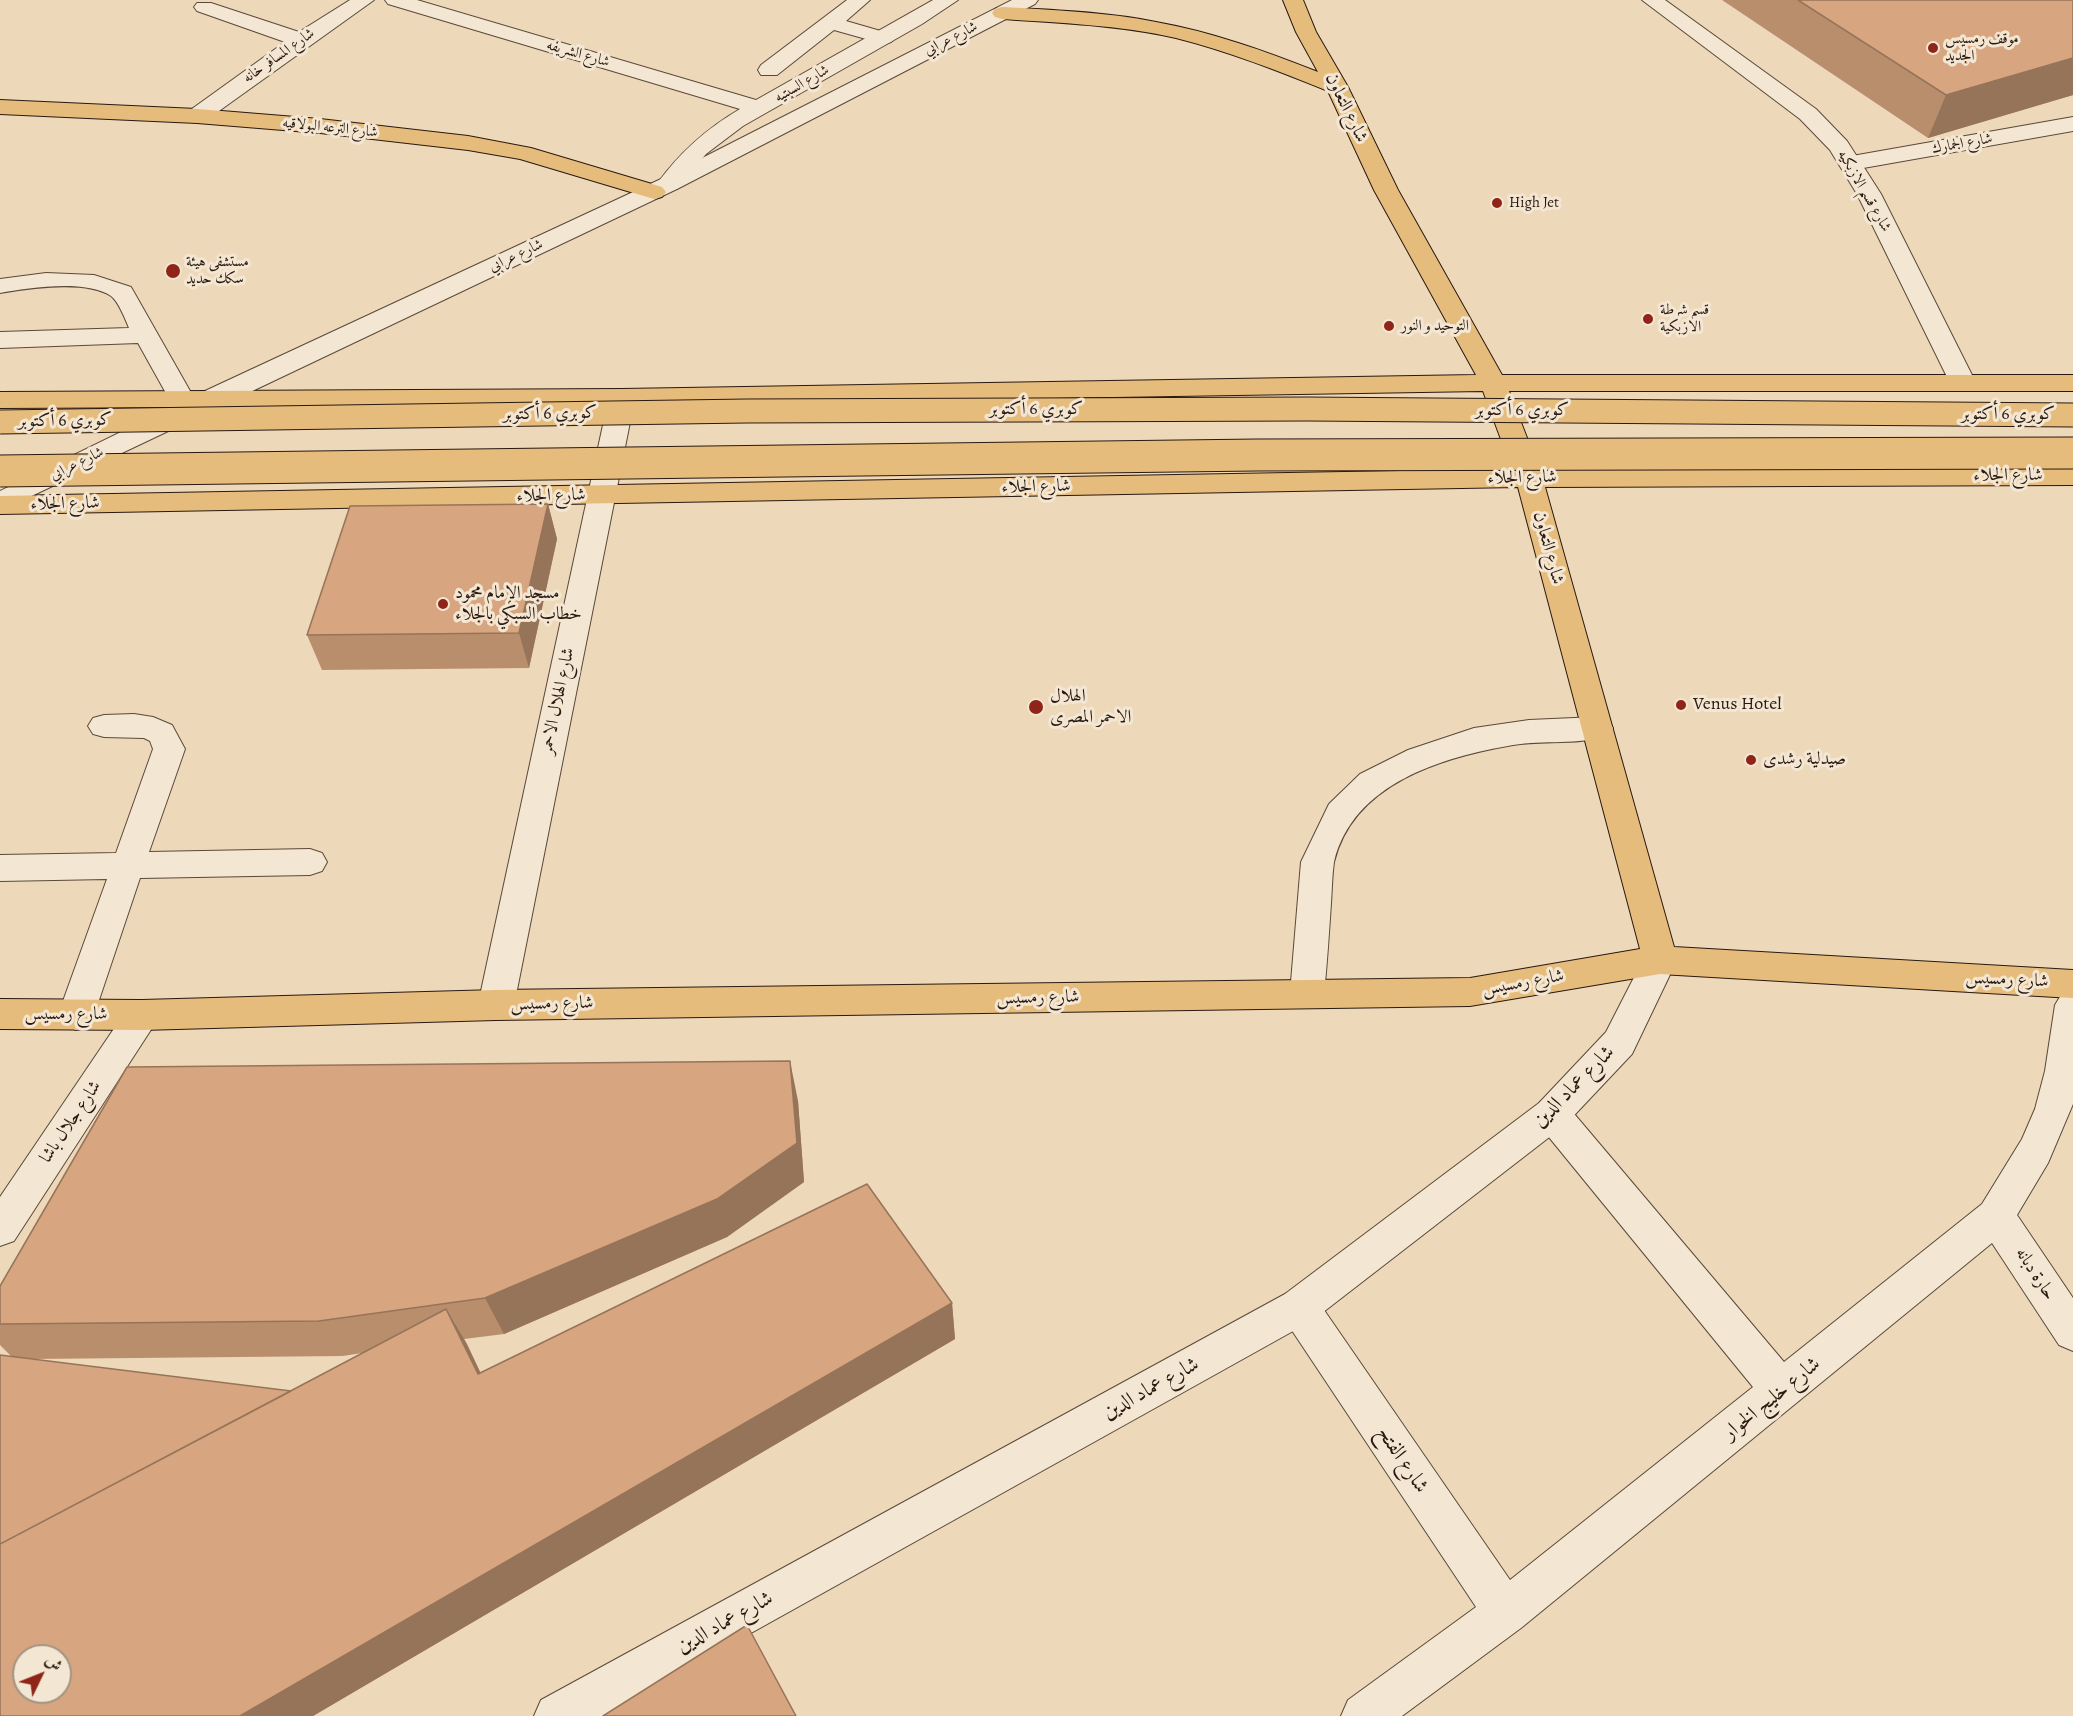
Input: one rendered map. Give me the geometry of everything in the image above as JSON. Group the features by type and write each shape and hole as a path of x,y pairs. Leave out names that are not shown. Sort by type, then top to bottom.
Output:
{"main road":[{"name":"شارع التعاون","path":"1293,0 1306,32 1337,87 1386,190 1494,383 1529,478 1660,960"},
{"path":"1002,13 1126,23 1173,32 1253,54 1337,87"},
{"name":"شارع الترعه البولاقيه","path":"0,107 197,116 320,126 468,143 523,153 661,188"},
{"path":"0,400 213,397 622,397 1494,383 2073,383"},
{"name":"كوبري 6 أكتوبر","path":"0,422 782,410 1307,409 2073,415"},
{"path":"0,471 1257,455 2073,453"},
{"name":"شارع الجلاء","path":"0,503 602,496 1529,478 2073,476"},
{"name":"شارع رمسيس","path":"0,1014 142,1015 496,1005 1470,992 1660,960 2073,984"}],"street":[{"name":"شارع المسافر خانه","path":"197,116 301,40 364,0"},
{"name":"شارع الشريفه","path":"395,0 760,108"},
{"path":"769,70 860,0"},
{"name":"شارع السبتيه","path":"661,188 689,157 708,141 760,108 948,0"},
{"name":"شارع عرابي","path":"0,503 213,397 661,188 1028,0"},
{"name":"شارع قسم الازبكيه","path":"1653,0 1808,114 1852,163 1963,383"},
{"path":"204,7 301,40"},
{"path":"830,23 884,38"},
{"name":"شارع الجمارك","path":"1852,163 2073,124"},
{"path":"0,285 33,281 93,282 109,285 122,292 181,398"},
{"path":"0,340 147,335"},
{"name":"شارع الهلال الاحمر","path":"496,1005 622,397"},
{"path":"76,1014 169,749 168,738 160,730 146,726 104,726"},
{"path":"1307,994 1318,862 1340,813 1371,782 1419,758 1474,740 1529,731 1597,728"},
{"path":"0,868 310,862"},
{"name":"شارع عماد الدين","path":"557,1716 1299,1307 1552,1114 1619,1043 1660,960"},
{"name":"شارع خليج الخوار","path":"1364,1716 1504,1612 1782,1391 1996,1216 2031,1160 2053,1109 2069,1040 2073,1005"},
{"name":"شارع جلال باشا","path":"0,1229 142,1015"},
{"path":"1552,1114 1782,1391"},
{"name":"حارة دبانه","path":"1996,1216 2073,1332"},
{"name":"شارع الفتح","path":"1299,1307 1504,1612"}],"building":[{"path":"1798,0 2073,0 2073,58 1946,95"},
{"name":"مسجد الإمام محمود خطاب السبكي بالجلاء","path":"548,504 519,633 307,635 350,506"},
{"path":"790,1061 797,1143 717,1199 485,1298 319,1321 0,1324 0,1286 127,1067"},
{"path":"867,1184 952,1303 240,1716 0,1716 0,1544 446,1309 478,1374"},
{"path":"0,1355 291,1391 0,1544"},
{"path":"747,1625 796,1716 603,1716"}],"place":[{"name":"موقف رمسيس الجديد","path":"1933,48"},
{"name":"High Jet","path":"1497,203"},
{"name":"مستشفى هيئة سكك حديد","path":"173,271"},
{"name":"قسم شرطة الازبكية","path":"1648,319"},
{"name":"التوحيد و النور","path":"1389,326"},
{"name":"مسجد الإمام محمود خطاب السبكي بالجلاء","path":"443,604"},
{"name":"Venus Hotel","path":"1681,705"},
{"name":"الهلال الاحمر المصرى","path":"1036,707"},
{"name":"صيدلية رشدى","path":"1751,760"}]}
